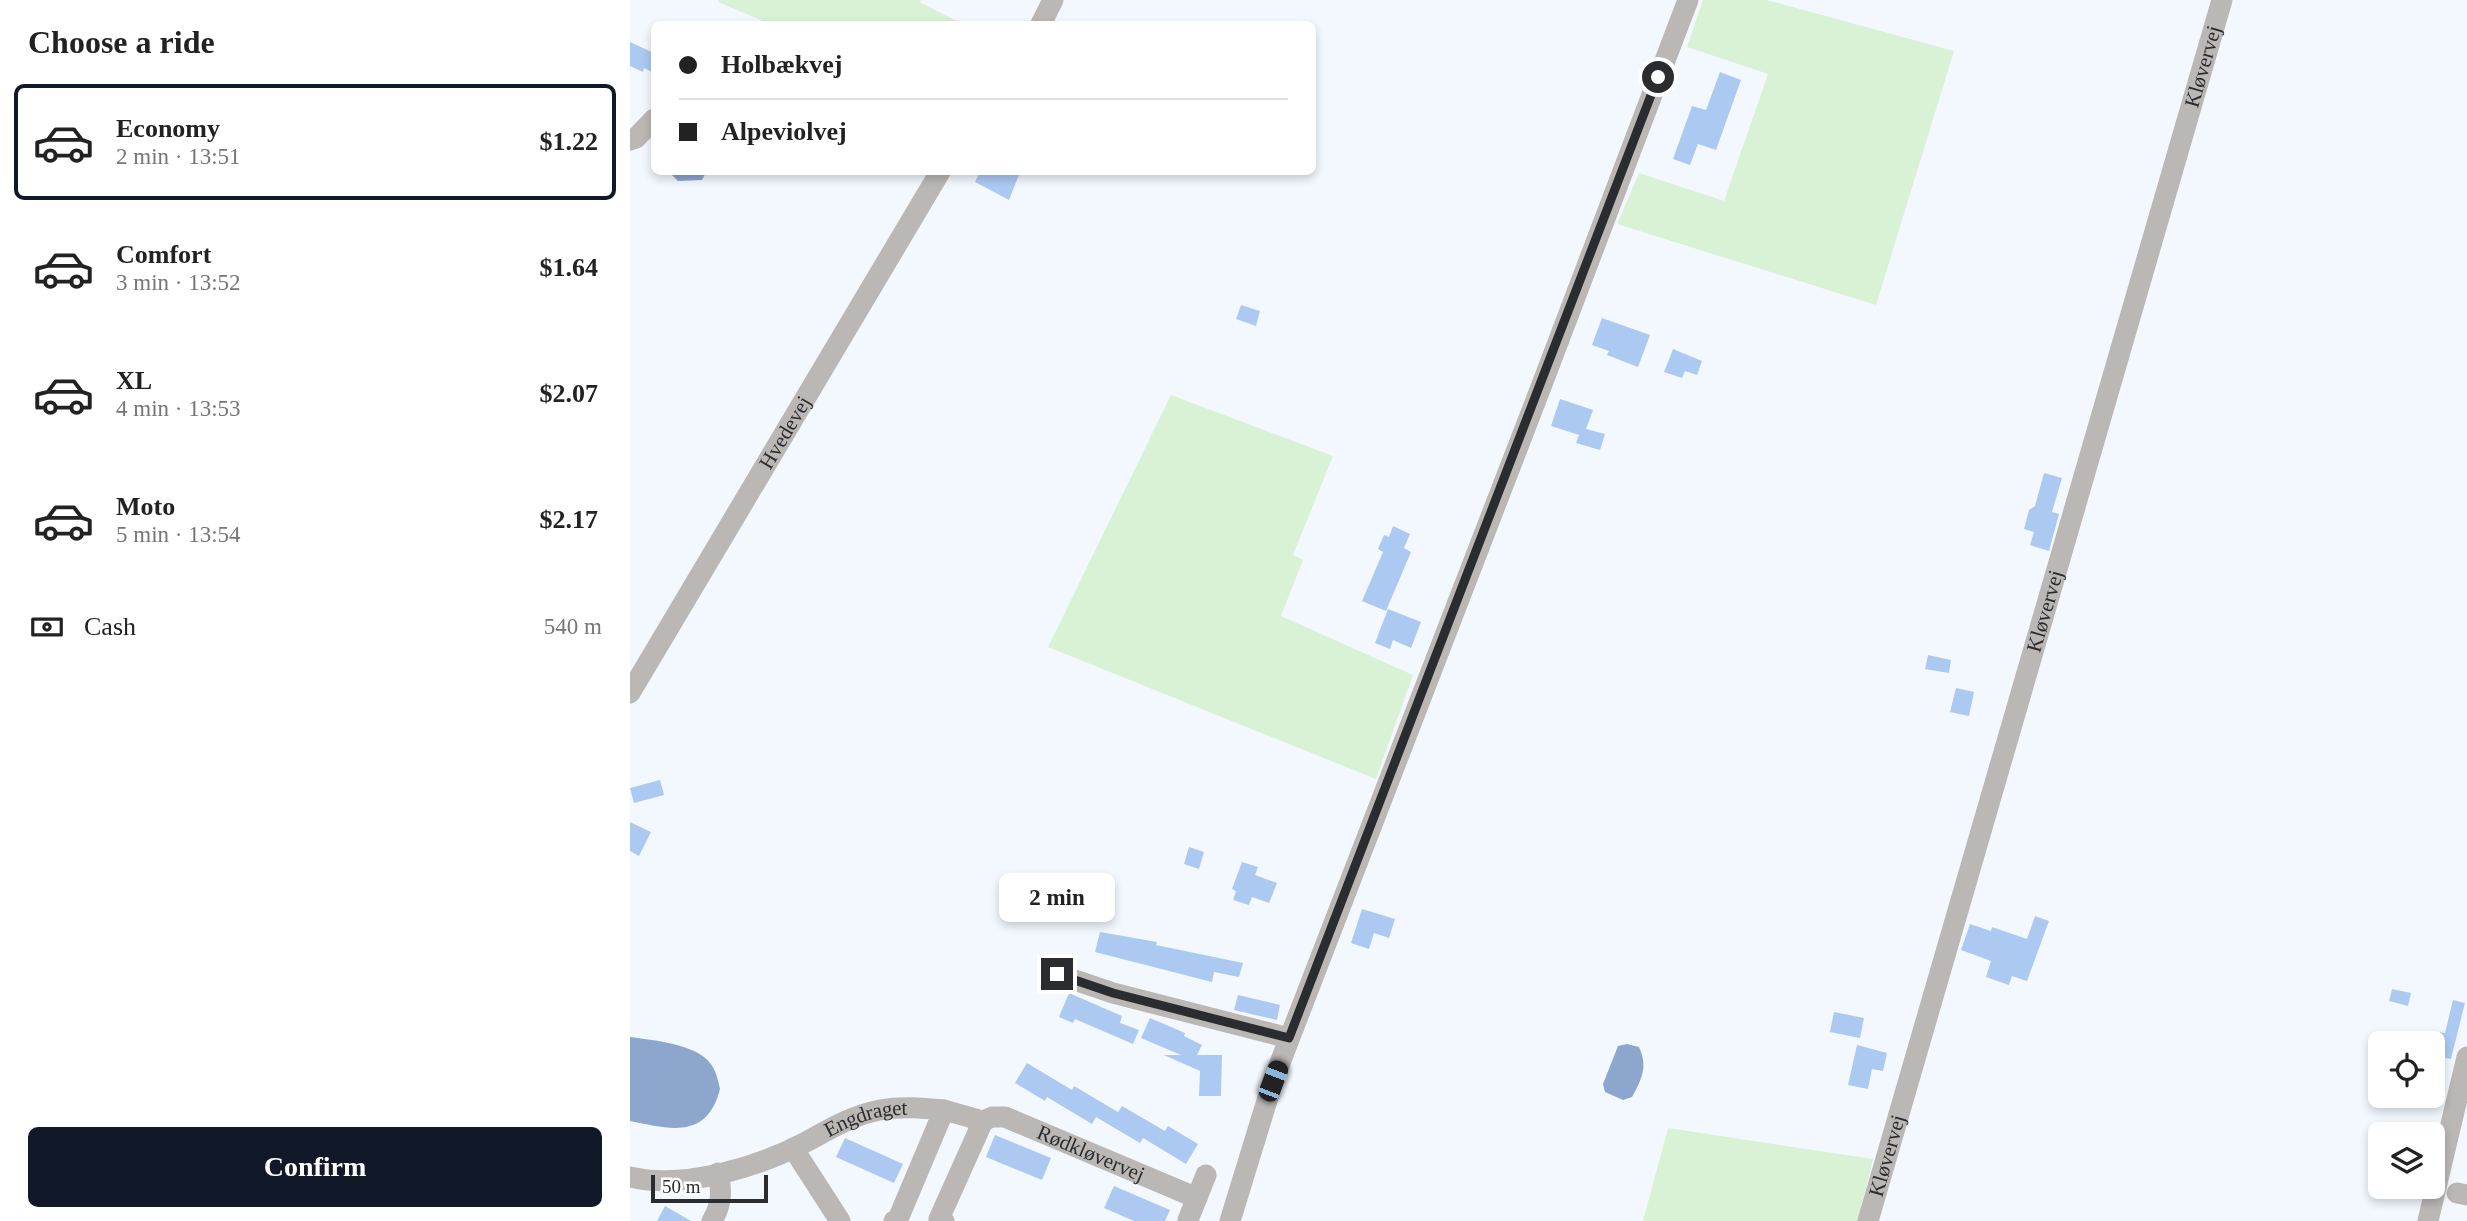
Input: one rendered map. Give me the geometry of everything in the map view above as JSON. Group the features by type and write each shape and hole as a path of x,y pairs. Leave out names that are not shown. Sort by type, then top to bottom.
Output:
{"street":[{"path":"1042,21 1053,0"},
{"path":"1230,1221 1254,1136 1289,1038 1688,0"},
{"name":"Kløvervej","path":"1868,1221 2222,0"},
{"path":"630,140 636,138 651,122"},
{"name":"Hvedevej","path":"630,693 938,175"},
{"path":"1057,974 1113,993 1289,1038"},
{"path":"2428,1221 2467,1057"},
{"name":"Engdraget","path":"630,1177 665,1181 718,1173 756,1163 793,1148 846,1120 879,1110 911,1107 944,1110 983,1121"},
{"name":"Engdraget","path":"894,1221 898,1219 944,1110"},
{"name":"Rødkløvervej","path":"983,1121 992,1117 1005,1117 1197,1198"},
{"path":"944,1221 939,1219 983,1121"},
{"name":"Engdraget","path":"793,1148 840,1221"},
{"path":"712,1221 719,1209 722,1193 718,1173"},
{"path":"1188,1220 1206,1175"}],"green space":[{"path":"921,0 920,2 956,21 763,21 718,2"},
{"path":"1703,0 1767,0 1954,51 1876,305 1617,224 1639,173 1724,201 1768,74 1687,47"},
{"path":"1171,395 1333,456 1293,555 1303,560 1281,616 1413,675 1376,779 1048,647"},
{"path":"1668,1128 1873,1159 1858,1221 1643,1221"}],"water":[{"path":"672,175 704,175 702,180 678,181"},
{"path":"630,1037 684,1047 695,1051 710,1063 720,1089 706,1117 696,1124 673,1128 630,1121"},
{"path":"1627,1044 1639,1047 1643,1066 1641,1078 1632,1097 1623,1100 1605,1092 1603,1084 1618,1046"}],"building":[{"path":"630,42 651,52 651,72 644,68 643,72 630,66"},
{"path":"1720,72 1741,80 1716,150 1698,144 1690,165 1673,159 1692,106 1706,110"},
{"path":"978,175 1019,175 1009,200 975,182"},
{"path":"1241,305 1260,311 1256,326 1236,319"},
{"path":"1602,318 1650,335 1638,367 1607,355 1609,351 1592,345"},
{"path":"1673,349 1702,361 1697,375 1685,371 1682,378 1664,372"},
{"path":"1560,399 1593,410 1586,429 1605,434 1600,450 1576,443 1579,435 1551,426"},
{"path":"2044,473 2062,478 2052,512 2059,514 2049,551 2030,545 2034,532 2024,529 2029,510 2035,506"},
{"path":"1393,526 1410,534 1404,548 1411,552 1386,611 1362,601 1383,552 1378,549 1384,535 1389,537"},
{"path":"1388,609 1421,622 1411,648 1393,640 1390,649 1375,643"},
{"path":"1928,655 1951,660 1949,673 1925,669"},
{"path":"1956,688 1974,692 1969,716 1950,712"},
{"path":"660,780 664,795 634,803 630,788"},
{"path":"630,822 651,832 639,856 630,851"},
{"path":"1189,847 1204,852 1199,869 1184,864"},
{"path":"1242,862 1258,867 1255,875 1277,883 1269,903 1252,897 1249,905 1233,900 1236,891 1232,889"},
{"path":"1362,909 1395,919 1389,938 1374,933 1369,949 1351,943"},
{"path":"2035,916 2049,921 2027,981 2012,976 2009,985 1986,977 1991,961 1961,950 1970,924 1991,931 1992,927 2027,939"},
{"path":"1100,932 1157,942 1156,945 1243,963 1239,977 1214,972 1212,982 1095,952"},
{"path":"2392,989 2411,993 2408,1006 2389,1001"},
{"path":"1069,993 1122,1016 1120,1023 1139,1030 1133,1044 1075,1019 1073,1023 1059,1017"},
{"path":"1238,995 1280,1005 1277,1020 1234,1010"},
{"path":"2453,1000 2465,1003 2451,1059 2445,1058 2445,1033"},
{"path":"1834,1012 1864,1018 1860,1038 1830,1032"},
{"path":"1150,1018 1185,1033 1184,1036 1202,1045 1197,1055 1222,1055 1221,1096 1199,1096 1200,1071 1164,1055 1181,1055 1141,1038"},
{"path":"1857,1045 1887,1053 1883,1071 1872,1069 1868,1089 1848,1085"},
{"path":"1027,1063 1072,1090 1074,1086 1118,1112 1122,1106 1165,1131 1168,1126 1198,1144 1186,1164 1143,1138 1140,1143 1096,1117 1092,1124 1047,1097 1045,1101 1015,1083"},
{"path":"995,1135 1051,1158 1042,1180 986,1157"},
{"path":"845,1138 903,1164 894,1183 836,1157"},
{"path":"1114,1186 1170,1210 1165,1221 1134,1221 1104,1208"},
{"path":"665,1206 691,1221 657,1221"}],"route":[{"path":"1057,974 1113,993 1289,1038 1658,77"}]}
